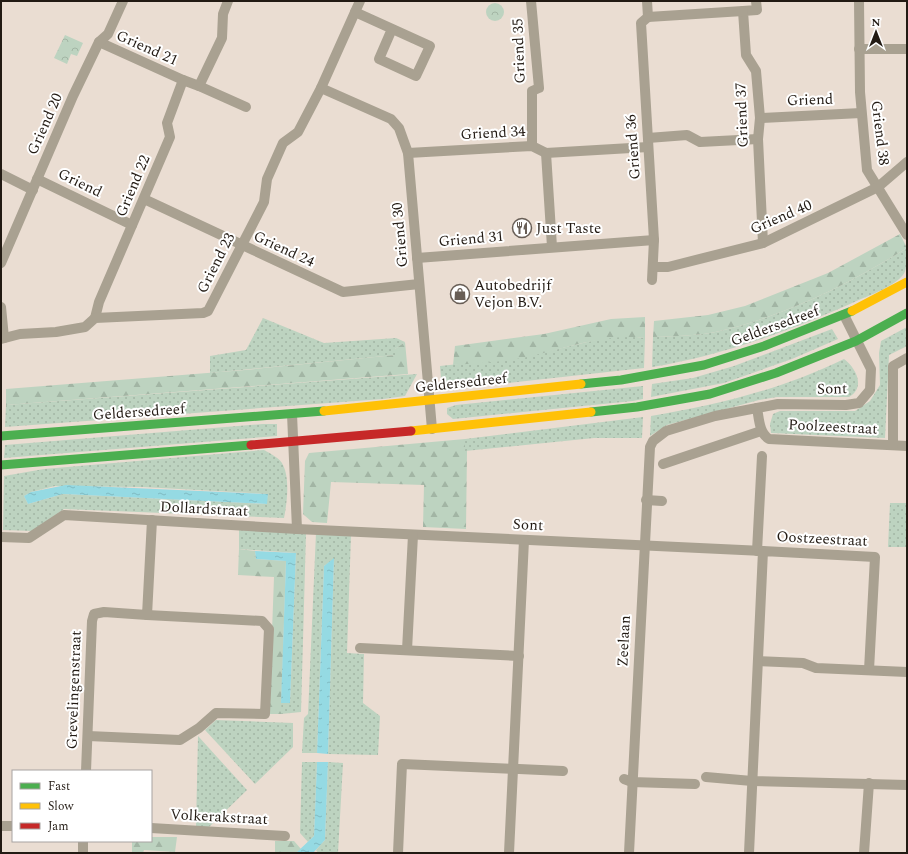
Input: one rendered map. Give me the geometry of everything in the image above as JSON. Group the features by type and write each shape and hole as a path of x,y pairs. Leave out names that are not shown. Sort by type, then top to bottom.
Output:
{"main road":[{"name":"Geldersedreef","path":"1,436 292,414 638,377 704,365 764,346 844,315 907,282"},
{"path":"1,464 292,442 637,407 710,394 768,375 856,341 907,313"}],"street":[{"name":"Griend 20","path":"1,264 37,179 99,42 108,34 122,1"},
{"path":"199,86 222,38 223,14 228,1"},
{"name":"Griend 23","path":"3,338 20,334 56,332 85,327 95,318 203,313 208,311 264,202 267,179 284,143 298,132 321,88 360,1"},
{"name":"Griend 35","path":"531,1 539,88 532,91 532,146"},
{"name":"Griend 36","path":"647,1 648,17 641,23 654,240 654,267 652,280"},
{"path":"648,17 757,10 756,1"},
{"name":"Griend 38","path":"859,1 861,113 867,170 907,235"},
{"name":"Griend 37","path":"743,11 746,55 756,71 760,118 758,139 763,243"},
{"path":"355,12 430,46 416,76 379,59 392,29"},
{"name":"Griend 21","path":"99,42 183,80"},
{"path":"859,49 907,49"},
{"path":"183,80 246,107"},
{"name":"Griend 22","path":"95,318 99,302 170,137 166,123 183,80"},
{"name":"Griend 30","path":"321,88 391,119 398,128 408,153 432,429"},
{"name":"Griend","path":"760,118 861,113"},
{"name":"Griend 34","path":"408,153 532,146 546,153 648,142 688,135 700,142 758,139"},
{"path":"546,153 552,247"},
{"name":"Griend 40","path":"654,267 668,267 763,243 878,188 907,162"},
{"path":"1,174 33,190"},
{"name":"Griend","path":"37,179 132,225"},
{"name":"Griend 24","path":"144,200 343,292 419,284"},
{"name":"Griend 31","path":"417,258 654,240"},
{"path":"1,307 3,338"},
{"name":"Sont","path":"652,441 666,431 715,416 778,404 846,405 859,403 870,390 870,369 844,315"},
{"path":"893,445 893,366 907,358"},
{"path":"663,464 761,431 757,408"},
{"path":"292,414 292,442 298,529"},
{"name":"Poolzeestraat","path":"761,431 764,436 769,439 907,446"},
{"name":"Zeelaan","path":"629,853 628,781 646,500 650,447 652,441"},
{"path":"760,551 762,456"},
{"path":"646,500 662,501"},
{"name":"Dollardstraat","path":"1,537 29,538 64,515 298,529"},
{"path":"88,736 180,740 199,728 216,713 265,714 269,629 262,621 147,615 152,520"},
{"name":"Sont","path":"298,529 760,551"},
{"path":"407,650 412,535"},
{"path":"510,853 524,540"},
{"name":"Oostzeestraat","path":"749,853 758,661 760,551 875,557 869,670"},
{"name":"Grevelingenstraat","path":"86,770 92,621 94,614 104,612 147,615"},
{"path":"360,648 519,656"},
{"path":"758,661 803,663 816,668 907,672"},
{"path":"398,853 402,764 563,771"},
{"path":"706,777 752,781 907,785"},
{"path":"628,781 695,784"},
{"path":"864,853 869,784"},
{"path":"1,826 12,826"},
{"name":"Volkerakstraat","path":"152,828 285,836"},
{"path":"82,853 83,842"}],"green space":[{"path":"495,3 499,4 503,8 503,16 499,20 495,21 491,20 487,16 486,12 487,8 491,4"},
{"path":"65,35 83,43 77,56 71,54 67,64 54,58"},
{"path":"900,234 907,248 863,274 817,297 769,316 712,333 653,337 654,321 708,315 745,306 828,273"},
{"path":"907,248 905,272 890,286 878,292 759,340 705,356 652,367 653,337 687,336 712,333 769,316 840,286"},
{"path":"645,317 645,338 630,337 600,340 518,359 453,365 455,346 544,334 611,319"},
{"path":"263,318 324,343 396,338 405,342 395,349 395,355 210,373 210,356 246,350"},
{"path":"907,327 907,346 889,355 885,438 771,433 770,424 773,414 780,411 855,411 870,401 880,385 879,353 881,341"},
{"path":"832,329 838,339 792,359 724,383 651,397 652,384 693,378 734,366"},
{"path":"628,336 645,338 644,368 452,389 441,378 440,366 524,357 604,338"},
{"path":"405,342 408,374 6,405 6,389 245,370 395,355 395,349"},
{"path":"844,359 855,372 858,383 854,393 849,397 777,397 759,400 667,425 650,436 651,416 700,407 749,395 821,370"},
{"path":"417,374 405,396 383,399 5,427 6,405"},
{"path":"643,386 643,399 633,401 453,419 447,414 447,408 456,405"},
{"path":"643,417 642,438 594,438 465,451 465,439"},
{"path":"277,424 277,436 4,458 5,445"},
{"path":"465,439 465,451 467,451 466,529 423,527 424,485 331,482 327,523 312,522 303,514 305,461 309,453"},
{"path":"264,450 280,460 287,477 284,518 64,509 33,531 3,530 4,476 44,469","holes":["55,486 143,487 268,494 266,504 63,494 28,504 24,496 31,492"]},
{"path":"890,503 907,503 907,547 888,547"},
{"path":"239,530 306,533 301,712 281,714 281,703 290,703 296,553 239,549"},
{"path":"316,533 351,535 347,653 364,654 363,703 380,716 378,755 328,754 334,559 324,566 317,753 302,753 304,718 308,714"},
{"path":"239,549 255,551 256,559 286,561 281,714 269,714 274,577 238,575"},
{"path":"216,720 293,723 293,747 255,784 205,730"},
{"path":"198,736 247,790 209,827 196,827"},
{"path":"302,762 317,762 314,836 308,842 300,833"},
{"path":"328,762 343,763 338,853 318,853 316,850 325,840"},
{"path":"152,837 177,837 175,852 144,850 143,853 132,853 132,842 152,842"},
{"path":"275,841 294,841 301,849 296,853 275,853"}],"water":[{"path":"66,485 268,494 267,504 63,494 28,504 24,496 31,492"},
{"path":"255,551 296,553 290,703 281,703 286,561 256,559"},
{"path":"334,558 328,754 317,753 324,566"},
{"path":"317,762 328,762 325,840 313,853 296,853 314,836"}],"traffic: fast":[{"path":"581,384 621,380 704,365 764,346 852,311"},
{"path":"591,412 637,407 710,394 776,373 856,341 907,313"},
{"path":"1,436 324,411"},
{"path":"1,465 251,445"}],"traffic: slow":[{"path":"852,311 907,282"},
{"path":"324,411 581,384"},
{"path":"411,431 591,412"}],"traffic: jam":[{"path":"251,445 411,431"}],"place":[{"name":"Just Taste","path":"522,228"},
{"name":"Autobedrijf Vejon B.V.","path":"460,294"}]}
